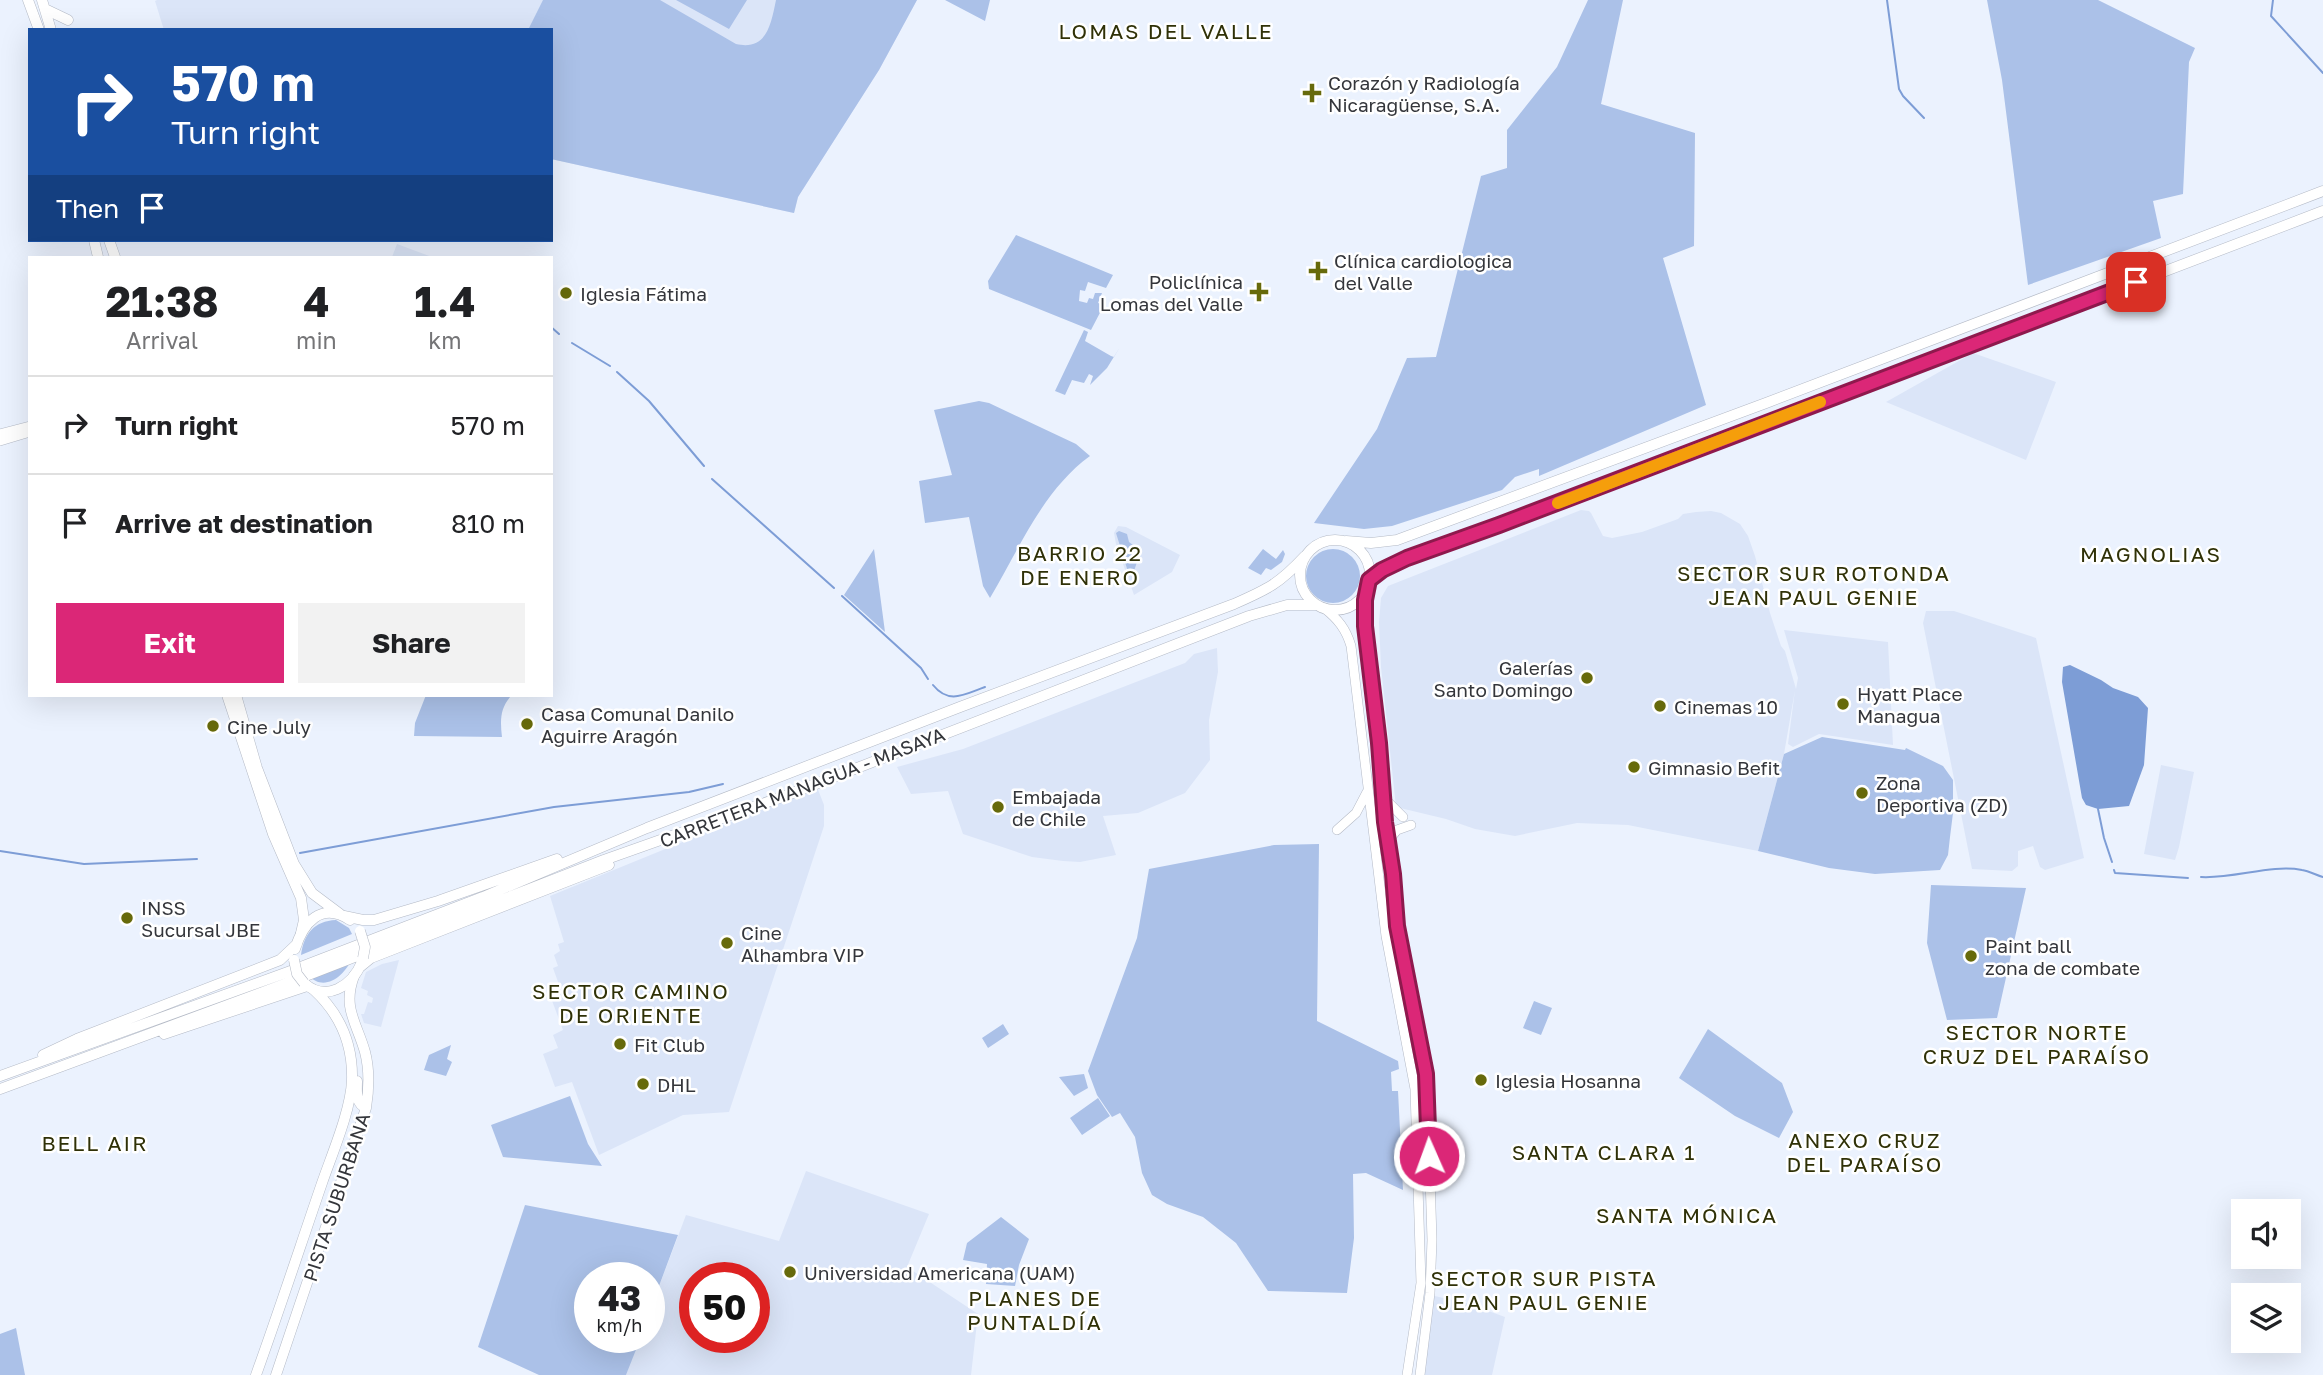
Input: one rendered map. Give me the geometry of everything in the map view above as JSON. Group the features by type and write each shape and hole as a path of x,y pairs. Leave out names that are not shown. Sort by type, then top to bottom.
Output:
{"main road":[{"path":"28,0 38,28"},
{"path":"43,4 68,20"},
{"path":"43,4 50,28"},
{"path":"31,11 33,28"},
{"path":"1407,1375 1421,1283 1415,1089 1386,936 1351,646 1335,617 1307,596 1301,587 1300,567 1305,556 1312,547 1323,541 1335,539 1371,543 1397,540 2323,191"},
{"path":"1369,580 1382,570 1407,558 2323,211"},
{"path":"0,434 28,427"},
{"path":"0,441 28,433"},
{"path":"1346,541 1357,547 1365,556 1369,568 1365,626 1397,926 1427,1081 1432,1240 1430,1293 1420,1375"},
{"name":"CARRETERA MANAGUA - MASAYA","path":"289,977 647,828 1234,604 1272,587 1286,577 1305,556"},
{"path":"1320,607 1336,610 1348,607 1358,601 1366,591"},
{"name":"CARRETERA MANAGUA - MASAYA","path":"289,977 790,794 1260,612 1287,605 1320,607"},
{"path":"228,697 273,834 300,898 304,920 294,960 297,974 308,986"},
{"path":"54,1069 93,1060 308,986 333,992 345,986 362,962 365,947 360,931 352,921 312,893 294,864 257,768 237,697"},
{"path":"1337,831 1356,814 1369,787"},
{"path":"1383,797 1403,817"},
{"path":"1388,841 1397,830 1411,825"},
{"name":"CARRETERA MANAGUA - MASAYA","path":"342,915 370,920 403,912 647,828"},
{"path":"362,962 582,877 662,840"},
{"path":"5,1075 77,1039 280,960 298,940 306,925 318,916 331,913 342,915"},
{"name":"PISTA SUBURBANA","path":"276,1375 366,1108 368,1066 349,1007 354,976"},
{"path":"5,1075 289,977"},
{"path":"0,1089 289,977"},
{"name":"PISTA SUBURBANA","path":"257,1375 349,1101 352,1079 347,1041 334,1010 308,986"},
{"path":"347,1041 355,1064 359,1104 366,1108"}],"shaded area":[{"path":"543,0 660,0 736,44 746,45 755,43 766,34 776,0 917,0 879,70 798,197 794,213 553,159 553,28 529,28"},
{"path":"676,0 747,0 729,29"},
{"path":"917,0 879,70 798,197 794,213 553,159 553,28 163,28 155,1"},
{"path":"945,0 990,0 985,21"},
{"path":"1588,0 1623,0 1601,104 1695,133 1694,246 1663,258 1706,405 1539,476 1539,469 1515,477 1502,490 1392,526 1364,529 1314,523 1377,429 1407,358 1436,357 1481,176 1507,168 1507,130 1557,67"},
{"path":"1987,0 2098,0 2195,48 2189,62 2183,194 2153,201 2161,238 2028,285 2002,80"},
{"path":"1016,235 1113,275 1106,288 1088,282 1085,291 1080,290 1079,301 1087,303 1089,298 1093,299 1095,293 1102,293 1098,303 1104,305 1091,330 989,289 988,281"},
{"path":"397,244 429,256 392,256"},
{"path":"1084,330 1088,332 1085,341 1114,357 1090,385 1093,376 1089,374 1084,383 1072,380 1065,395 1055,391"},
{"path":"1973,353 2056,382 2026,460 1886,402"},
{"path":"979,401 989,403 1076,444 1090,456 1073,470 1045,503 990,598 983,586 969,517 925,523 919,481 952,475 934,410"},
{"name":"Galerías Santo Domingo","path":"1581,510 1589,511 1603,536 1612,538 1642,532 1678,519 1683,514 1696,512 1721,513 1740,524 1748,536 1755,556 1770,613 1796,689 1798,678 1784,630 1888,642 1893,745 1819,734 1793,747 1788,744 1795,690 1784,754 1758,851 1628,825 1577,823 1515,836 1475,829 1396,807 1381,667 1379,622 1381,598 1388,586"},
{"path":"1118,526 1126,527 1180,555 1172,572 1134,595 1116,544 1114,533"},
{"path":"1119,531 1127,534 1134,551 1131,558 1137,562 1134,571 1129,575 1116,533"},
{"path":"874,549 885,632 844,595"},
{"path":"1263,549 1276,559 1283,550 1285,554 1282,562 1271,570 1266,568 1261,575 1248,568"},
{"path":"1338,549 1348,553 1356,561 1360,576 1356,591 1348,599 1328,603 1318,599 1310,591 1306,571 1310,561 1318,553"},
{"path":"1926,611 1954,611 2036,638 2084,858 2045,870 2040,867 2033,846 2018,851 2018,866 2012,871 1972,869 1923,623"},
{"path":"1217,648 1218,672 1209,720 1210,760 1185,793 1138,813 1103,816 1116,855 1080,862 1032,857 963,834 948,791 911,794 897,767 963,749 1185,663 1194,654"},
{"path":"2070,665 2113,688 2138,697 2148,708 2144,765 2129,806 2098,809 2086,805 2082,798 2062,682 2063,667"},
{"path":"425,697 510,697 502,714 502,737 414,736 415,723"},
{"name":"Zona Deportiva (ZD)","path":"1822,737 1905,750 1906,748 1943,766 1953,780 1953,813 1948,855 1940,870 1875,874 1829,868 1758,851 1784,754"},
{"path":"2161,765 2194,772 2175,860 2144,854"},
{"path":"817,787 824,805 824,826 729,1112 683,1115 599,1155 572,1082 555,1087 543,1054 558,1048 553,1035 563,1030 551,998 562,993 553,968 558,966 554,955 560,951 558,944 564,942 550,896"},
{"path":"1319,844 1317,1021 1398,1061 1399,1069 1391,1072 1392,1091 1398,1091 1403,1190 1366,1173 1353,1174 1354,1238 1347,1293 1268,1291 1236,1243 1203,1217 1167,1204 1152,1195 1142,1173 1135,1137 1120,1113 1112,1117 1097,1095 1088,1071 1137,938 1149,869 1274,845"},
{"name":"Paint ball zona de combate","path":"1931,885 2026,888 1997,1018 1947,1020 1927,943"},
{"path":"336,920 349,928 352,934 301,955 311,930 322,923"},
{"path":"352,958 344,971 333,980 321,982 308,975"},
{"path":"399,960 381,1027 364,1023 361,1014 364,1014 368,1002 372,1003 373,998 367,995 368,991 361,988 366,972"},
{"path":"1534,1001 1552,1008 1541,1035 1523,1028"},
{"path":"1003,1024 1009,1034 988,1048 982,1038"},
{"path":"1708,1029 1782,1083 1793,1112 1779,1138 1735,1116 1679,1078"},
{"path":"451,1045 447,1059 452,1062 446,1076 424,1070 429,1055"},
{"path":"1084,1074 1088,1088 1074,1096 1059,1077"},
{"path":"570,1096 588,1144 602,1166 503,1157 491,1125"},
{"path":"1098,1098 1110,1116 1082,1135 1070,1118"},
{"name":"Universidad Americana (UAM)","path":"806,1171 929,1214 907,1267 978,1314 971,1375 626,1375 634,1353 665,1353 665,1271 686,1215 779,1241"},
{"path":"525,1205 678,1235 665,1270 665,1262 574,1262 574,1353 635,1353 626,1375 539,1375 478,1347"},
{"path":"1001,1217 1029,1239 1019,1265 1015,1286 986,1284 987,1264 963,1260 967,1243"},
{"path":"1430,1295 1466,1303 1505,1317 1492,1375 1420,1375"},
{"path":"16,1328 25,1375 0,1375 0,1334"}],"waterway":[{"path":"1887,0 1899,89 1924,118"},
{"path":"2273,0 2271,16 2323,73"},
{"path":"553,329 559,334"},
{"path":"572,343 610,366"},
{"path":"617,372 649,401 704,466"},
{"path":"712,479 834,588"},
{"path":"842,596 921,668 928,679"},
{"path":"933,685 945,695 951,696 964,695 985,687"},
{"path":"300,853 554,807 689,792 723,784"},
{"path":"2098,809 2112,862"},
{"path":"0,851 84,864 197,859"},
{"path":"2201,877 2278,869 2305,871 2323,877"},
{"path":"2114,870 2115,873 2188,878"}],"slow traffic":[{"path":"1558,503 1820,402"}],"place":[{"name":"Corazón y Radiología Nicaragüense, S.A.","path":"1312,93"},
{"name":"Clínica cardiologica del Valle","path":"1318,271"},
{"name":"Policlínica Lomas del Valle","path":"1259,292"},
{"name":"Iglesia Fátima","path":"566,293"},
{"name":"Galerías Santo Domingo","path":"1587,678"},
{"name":"Hyatt Place Managua","path":"1843,704"},
{"name":"Cinemas 10","path":"1660,706"},
{"name":"Casa Comunal Danilo Aguirre Aragón","path":"527,724"},
{"name":"Cine July","path":"213,726"},
{"name":"Gimnasio Befit","path":"1634,767"},
{"name":"Zona Deportiva (ZD)","path":"1862,793"},
{"name":"Embajada de Chile","path":"998,807"},
{"name":"INSS Sucursal JBE","path":"127,918"},
{"name":"Cine Alhambra VIP","path":"727,943"},
{"name":"Paint ball zona de combate","path":"1971,956"},
{"name":"Fit Club","path":"620,1044"},
{"name":"Iglesia Hosanna","path":"1481,1080"},
{"name":"DHL","path":"643,1084"},
{"name":"Universidad Americana (UAM)","path":"790,1272"}],"district":[{"name":"LOMAS DEL VALLE","path":"1166,31"},
{"name":"MAGNOLIAS","path":"2151,554"},
{"name":"BARRIO 22 DE ENERO","path":"1080,565"},
{"name":"SECTOR SUR ROTONDA JEAN PAUL GENIE","path":"1814,585"},
{"name":"SECTOR CAMINO DE ORIENTE","path":"631,1003"},
{"name":"SECTOR NORTE CRUZ DEL PARAÍSO","path":"2037,1044"},
{"name":"BELL AIR","path":"95,1143"},
{"name":"SANTA CLARA 1","path":"1604,1152"},
{"name":"ANEXO CRUZ DEL PARAÍSO","path":"1865,1152"},
{"name":"SANTA MÓNICA","path":"1687,1215"},
{"name":"SECTOR SUR PISTA JEAN PAUL GENIE","path":"1544,1290"},
{"name":"PLANES DE PUNTALDÍA","path":"1035,1310"}],"route":[{"path":"1429,1156 1427,1081 1397,926 1385,822 1365,626 1365,600 1369,580 1382,570 1407,558 2136,282"}]}
